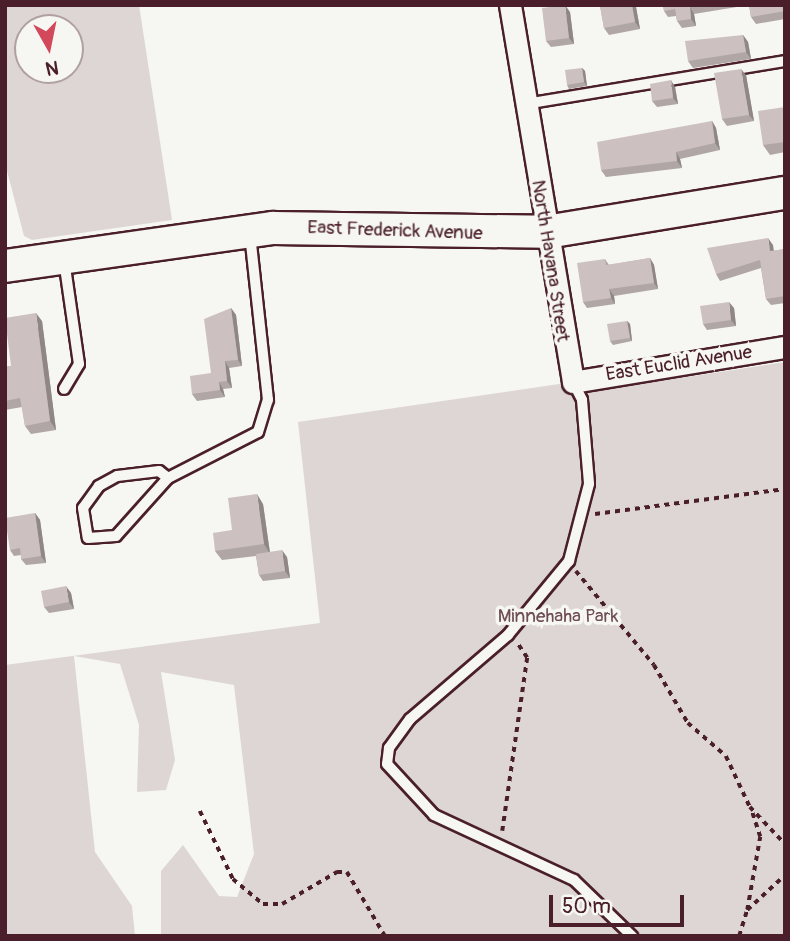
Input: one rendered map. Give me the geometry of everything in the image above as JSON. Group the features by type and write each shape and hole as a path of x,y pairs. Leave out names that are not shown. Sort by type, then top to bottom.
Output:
{"main road":[{"name":"East Frederick Avenue","path":"6,258 63,257 249,231 546,232 785,192"}],"street":[{"name":"North Havana Street","path":"510,5 573,382"},
{"name":"East Euclid Avenue","path":"573,382 785,347"}],"lane":[{"path":"525,104 785,61"},
{"path":"169,478 159,471 117,476 99,486 83,508 88,538 116,536 169,478 258,432 268,400 249,231"},
{"path":"63,257 79,365 64,389"},
{"name":"North Havana Street","path":"510,852 434,815 387,764 398,734 429,698 508,635 569,561 586,515 587,443 582,400 573,382"},
{"path":"510,852 574,880 632,936"}],"path":[{"path":"586,515 785,489"},
{"path":"569,561 654,665 688,723 726,756 750,807 760,836 747,910 739,936"},
{"path":"508,635 527,658 507,807 499,823 510,852"},
{"path":"750,807 785,844"},
{"path":"200,811 233,879 263,904 282,904 337,872 347,873 385,936"},
{"path":"747,910 785,875"}],"green space":[{"path":"5,5 139,5 172,220 32,240 24,236 5,163"},
{"name":"Minnehaha Park","path":"785,362 785,936 161,936 161,871 183,845 219,896 237,897 254,854 234,685 161,672 175,760 166,790 137,792 139,725 120,664 74,656 95,852 132,906 135,936 5,936 5,665 320,623 298,422 573,382 589,392"}],"building":[{"path":"565,5 569,38 546,41 542,8"},
{"path":"632,5 635,22 604,28 600,6"},
{"path":"663,5 704,5 690,7 691,19 677,21 675,9 664,11"},
{"path":"749,5 785,5 785,11 751,17"},
{"path":"743,35 746,52 688,61 685,41"},
{"path":"582,68 584,82 567,85 565,70"},
{"path":"741,69 749,115 722,119 714,73"},
{"path":"671,80 673,98 652,101 650,84"},
{"path":"785,107 785,142 763,145 758,111"},
{"path":"712,121 715,143 676,152 677,161 601,170 597,142"},
{"path":"768,238 770,251 785,249 785,296 766,299 760,260 716,274 707,248"},
{"path":"650,258 654,283 609,289 611,298 583,302 577,263 605,259 606,265"},
{"path":"729,302 731,320 703,324 700,306"},
{"path":"231,308 238,360 225,361 227,381 219,382 220,390 192,394 190,376 211,373 204,319"},
{"path":"36,313 50,421 25,426 20,398 5,401 5,367 11,366 5,318"},
{"path":"627,321 630,338 610,341 607,324"},
{"path":"257,494 264,544 215,551 213,533 232,530 228,498"},
{"path":"35,513 41,556 21,559 20,548 10,550 5,518"},
{"path":"282,550 285,571 259,575 256,554"},
{"path":"66,586 69,602 44,607 41,591"}]}
